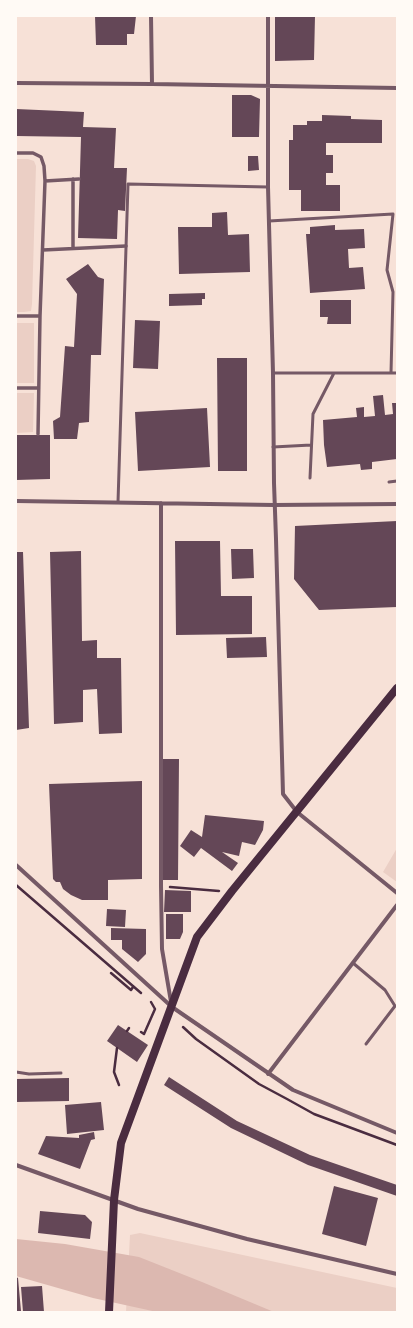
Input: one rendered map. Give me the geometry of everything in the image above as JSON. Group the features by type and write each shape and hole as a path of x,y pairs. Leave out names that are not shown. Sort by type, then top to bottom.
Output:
{"main road":[{"path":"109,1311 114,1200 121,1143 148,1066 172,1007 178,985 197,937 397,688"}],"street":[{"path":"151,16 152,84"},
{"path":"268,16 268,187 273,373 274,505 282,794 297,812 397,893"},
{"path":"16,83 397,88"},
{"path":"16,153 33,153 41,157 44,166 45,181 38,388 38,434"},
{"path":"73,179 73,248"},
{"path":"45,181 79,179"},
{"path":"43,250 126,246"},
{"path":"16,316 40,316"},
{"path":"16,388 38,388"},
{"path":"16,501 274,505 397,504"},
{"path":"161,503 162,949 172,1007"},
{"path":"16,865 172,1007 293,1090 397,1133"},
{"path":"268,1074 397,905"},
{"path":"16,1165 138,1209 248,1239 397,1274"}],"lane":[{"path":"118,502 128,184 268,187"},
{"path":"269,221 393,214 387,270 393,292 391,373"},
{"path":"273,373 397,373"},
{"path":"310,478 312,414 334,373"},
{"path":"273,447 312,445"},
{"path":"389,482 397,481"},
{"path":"353,963 384,990 394,1006 366,1044"},
{"path":"16,1072 29,1074 61,1073"}],"path":[{"path":"16,885 143,995"},
{"path":"161,886 232,892"},
{"path":"112,973 131,990 133,987"},
{"path":"141,1032 144,1034 155,1009 152,1003 147,999"},
{"path":"117,1048 114,1072 119,1085"}],"shaded area":[{"path":"16,159 28,159 34,161 36,166 32,304 31,311 24,312 16,312"},
{"path":"16,323 34,323 34,383 16,383"},
{"path":"16,393 34,393 33,432 16,433"},
{"path":"397,848 397,882 383,872"},
{"path":"140,1233 397,1288 397,1312 126,1312 130,1235"},
{"path":"16,1239 65,1244 139,1257 274,1312 157,1312 93,1298 16,1276"}],"building":[{"path":"95,16 136,16 134,34 127,34 127,45 96,45"},
{"path":"275,16 315,16 314,60 275,61"},
{"path":"232,95 251,95 260,99 259,137 232,137"},
{"path":"16,109 84,112 83,127 116,128 114,168 127,168 125,211 118,210 117,239 78,238 81,137 16,136"},
{"path":"322,115 351,116 351,119 382,120 382,143 326,143 326,155 333,155 333,173 326,173 326,185 340,185 340,211 301,211 301,190 289,190 289,140 293,140 293,125 307,125 307,121 322,121"},
{"path":"248,156 258,156 259,170 248,171"},
{"path":"227,212 228,235 249,234 250,272 179,274 178,227 212,227 212,213"},
{"path":"335,225 335,230 364,229 365,248 348,249 349,268 363,267 365,289 310,293 306,234 310,234 310,227"},
{"path":"88,264 98,277 104,279 101,355 91,355 89,422 79,423 77,439 54,439 53,421 60,417 65,346 74,347 77,294 66,279"},
{"path":"205,293 205,299 202,299 202,305 169,306 169,294"},
{"path":"320,300 351,300 351,324 327,324 328,317 320,317"},
{"path":"135,320 160,321 158,369 133,368"},
{"path":"217,358 247,358 247,471 218,471"},
{"path":"383,395 385,415 393,414 392,403 397,403 397,459 372,462 372,469 361,470 360,464 327,467 323,420 357,417 356,408 364,407 364,417 375,416 373,396"},
{"path":"207,408 210,467 138,471 135,412"},
{"path":"16,435 50,435 50,479 16,480"},
{"path":"397,521 397,607 319,610 294,579 295,526"},
{"path":"175,541 220,541 221,596 252,596 252,634 176,635"},
{"path":"231,549 253,549 254,578 232,579"},
{"path":"81,551 82,641 97,640 97,658 121,658 122,733 99,734 97,689 83,690 83,722 54,724 50,552"},
{"path":"16,552 23,552 29,728 16,730"},
{"path":"266,637 267,657 227,658 226,638"},
{"path":"163,759 179,759 178,880 162,880"},
{"path":"142,781 142,879 108,880 108,900 82,900 71,895 63,889 60,882 56,882 53,879 49,784"},
{"path":"205,815 264,821 263,830 255,845 242,842 239,856 222,852 238,863 232,871 201,848 194,857 180,846 191,830 202,837"},
{"path":"165,890 191,891 191,912 164,912"},
{"path":"107,909 126,910 125,927 106,926"},
{"path":"166,914 183,914 183,932 180,939 166,939"},
{"path":"111,928 146,929 146,954 138,962 122,949 122,940 111,940"},
{"path":"118,1025 148,1045 137,1062 107,1041"},
{"path":"169,1077 237,1121 310,1155 397,1185 397,1196 308,1165 231,1128 164,1085"},
{"path":"69,1078 69,1101 16,1102 16,1079"},
{"path":"101,1102 104,1130 67,1134 65,1105"},
{"path":"94,1132 95,1139 91,1140 80,1169 38,1154 46,1136 79,1138 79,1135"},
{"path":"334,1186 378,1198 366,1246 322,1234"},
{"path":"40,1211 85,1215 92,1222 90,1239 38,1233"},
{"path":"16,1277 18,1278 21,1311 16,1312"},
{"path":"42,1286 44,1312 23,1312 21,1287"}]}
